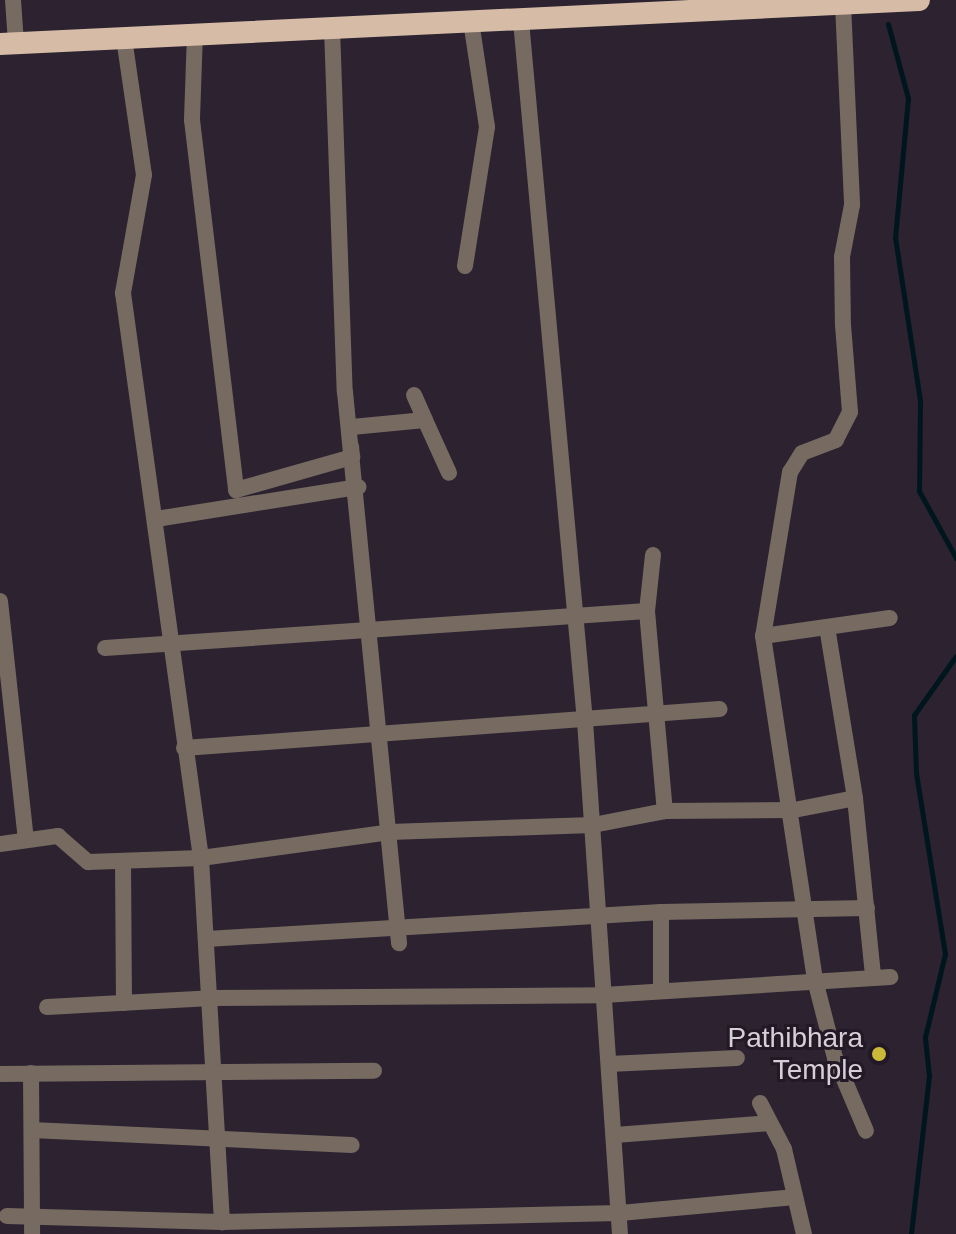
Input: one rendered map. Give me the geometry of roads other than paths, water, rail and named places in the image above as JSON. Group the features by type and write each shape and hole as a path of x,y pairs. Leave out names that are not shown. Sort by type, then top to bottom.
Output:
{"highway":[{"path":"8,43 521,21 699,6 919,0"}],"street":[{"path":"8,43 13,0"},
{"path":"829,3 852,205 842,257 843,325 850,412 836,440 802,453 790,472 763,636 794,810 815,980 835,1058 866,1131"},
{"path":"465,266 487,127 471,21"},
{"path":"521,21 585,721 620,1234"},
{"path":"195,33 192,120 236,490 352,457 345,392 332,28"},
{"path":"124,38 144,175 123,293 201,858 222,1222"},
{"path":"345,392 358,487 399,936"},
{"path":"414,395 449,473"},
{"path":"352,427 425,420"},
{"path":"156,519 358,487"},
{"path":"653,555 647,611 665,811"},
{"path":"0,601 26,840"},
{"path":"105,648 575,620 647,611"},
{"path":"763,636 890,618"},
{"path":"827,627 855,798 873,974"},
{"path":"184,748 720,709"},
{"path":"0,844 58,836 88,862 201,858 390,832 593,825 665,811 794,810 855,798"},
{"path":"123,861 124,1003"},
{"path":"207,939 399,936 661,912 808,913 867,908"},
{"path":"661,912 661,989"},
{"path":"47,1007 211,998 604,995 873,974 890,977"},
{"path":"609,1064 737,1058"},
{"path":"0,1074 214,1069 374,1071"},
{"path":"31,1073 32,1234"},
{"path":"760,1103 795,1197 804,1234"},
{"path":"615,1135 770,1123"},
{"path":"32,1130 352,1145"},
{"path":"7,1216 33,1214 124,1226 620,1213 795,1197"}],"waterway":[{"path":"888,24 908,98 895,237 920,401 919,491 956,558"},
{"path":"911,1234 929,1076 925,1037 945,954 916,773 914,715 956,656"}],"place":[{"name":"Pathibhara Temple","path":"879,1054"}]}
